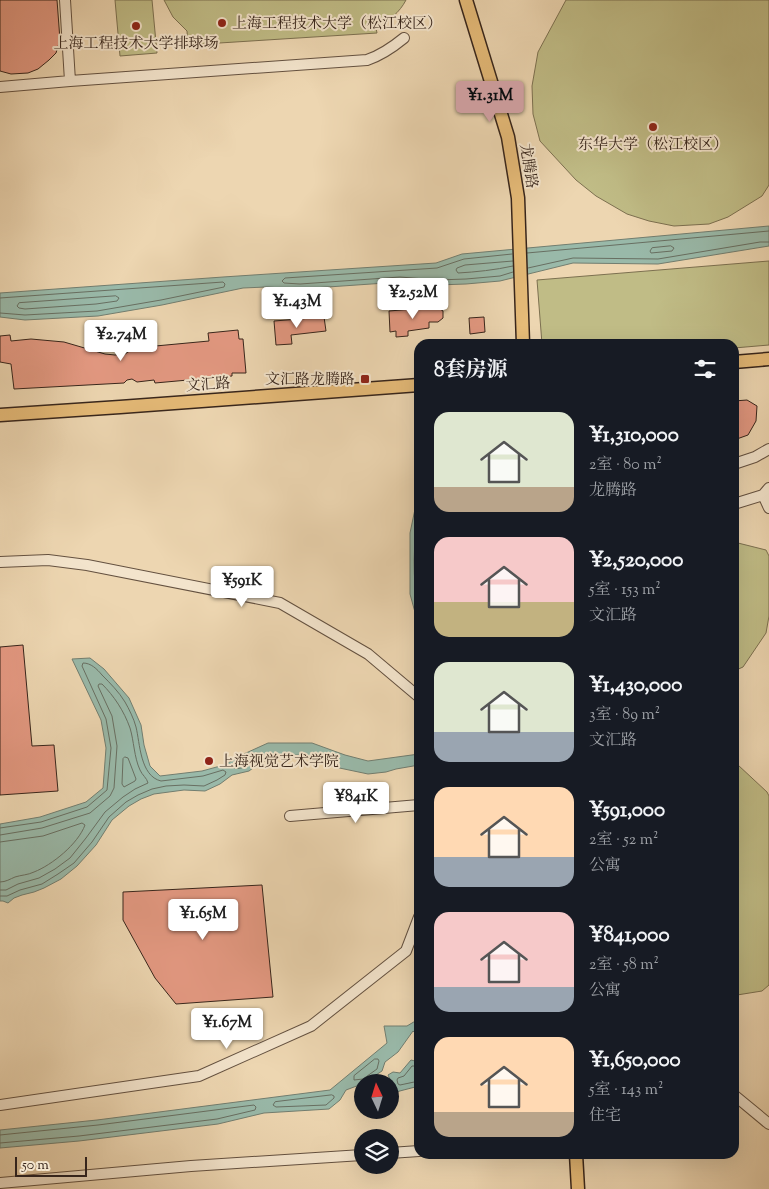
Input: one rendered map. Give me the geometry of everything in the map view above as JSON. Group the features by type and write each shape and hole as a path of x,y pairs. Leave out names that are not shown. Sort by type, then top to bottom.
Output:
{"main road":[{"name":"龙腾路","path":"466,0 508,137 518,198 523,339"},
{"path":"739,362 769,359"},
{"name":"文汇路","path":"0,415 414,385"},
{"path":"576,1159 578,1189"}],"street":[{"path":"65,0 70,81"},
{"path":"0,86 368,60 390,49 404,38"},
{"path":"739,462 755,457 769,449"},
{"path":"739,502 766,491 769,508"},
{"path":"0,562 48,560 87,565 280,603 368,654 414,693"},
{"path":"290,816 414,805"},
{"path":"0,1105 199,1076 311,1026 406,951 414,931"},
{"path":"739,1099 769,1124"},
{"path":"399,1152 414,1151"},
{"path":"0,1183 191,1166 354,1156"}],"shaded area":[{"name":"上海工程技术大学排球场","path":"115,0 152,0 157,53 120,56"},
{"path":"164,0 406,0 393,16 376,28 377,33 188,45 187,31 173,17"},
{"name":"东华大学（松江校区）","path":"566,0 769,0 769,185 762,196 728,217 709,224 674,226 627,214 596,196 576,180 540,141 533,114 532,86 538,52"},
{"path":"769,261 769,345 739,348 739,339 542,339 537,280"},
{"path":"739,543 766,550 769,556 769,616 766,633 743,667 739,669"},
{"path":"739,766 769,796 769,985 762,991 739,995"}],"water":[{"path":"769,226 769,246 658,264 573,263 500,281 466,284 437,285 400,282 299,289 243,288 98,316 25,320 0,317 0,293 436,263 462,254"},
{"path":"414,514 414,609 410,594 410,533"},
{"path":"90,658 104,669 129,698 141,725 150,766 160,776 202,771 224,765 268,743 312,743 368,761 414,755 414,766 368,774 330,766 309,756 297,755 261,762 249,771 232,775 220,784 205,791 184,790 154,794 129,806 112,820 96,845 77,866 61,879 44,888 14,898 8,903 0,901 0,824 40,817 86,802 103,788 106,748 101,720 72,659"},
{"path":"414,1022 414,1032 398,1052 385,1062 382,1071 377,1074 354,1074 354,1087 346,1090 340,1100 329,1109 264,1113 218,1124 79,1141 0,1148 0,1130 97,1120 330,1090 387,1043 384,1026 407,1026"},
{"path":"411,1060 414,1061 414,1087 399,1091 399,1074 390,1074 393,1072 400,1073"}],"building":[{"path":"0,0 57,0 60,40 56,53 38,69 28,73 11,74 0,71"},
{"path":"437,307 443,311 443,318 438,322 429,322 429,328 408,331 408,336 396,337 396,331 390,332 389,311"},
{"path":"324,317 326,331 291,335 292,344 276,345 274,321"},
{"path":"484,317 485,332 470,334 469,318"},
{"path":"238,330 239,339 243,339 246,373 232,373 232,376 155,383 154,380 137,382 132,379 124,383 14,389 11,364 0,362 0,336 10,335 11,341 31,339 64,342 105,354 115,355 125,354 134,348 209,341 208,333"},
{"path":"747,400 757,406 756,421 748,435 739,438 739,401"},
{"path":"23,645 32,746 54,745 58,791 0,795 0,647"},
{"path":"262,885 273,997 176,1004 155,978 123,920 123,892"}],"place":[{"name":"上海工程技术大学（松江校区）","path":"222,23"},
{"name":"上海工程技术大学排球场","path":"136,26"},
{"name":"东华大学（松江校区）","path":"653,127"},
{"name":"文汇路龙腾路","path":"365,379"},
{"name":"上海视觉艺术学院","path":"209,761"}]}
